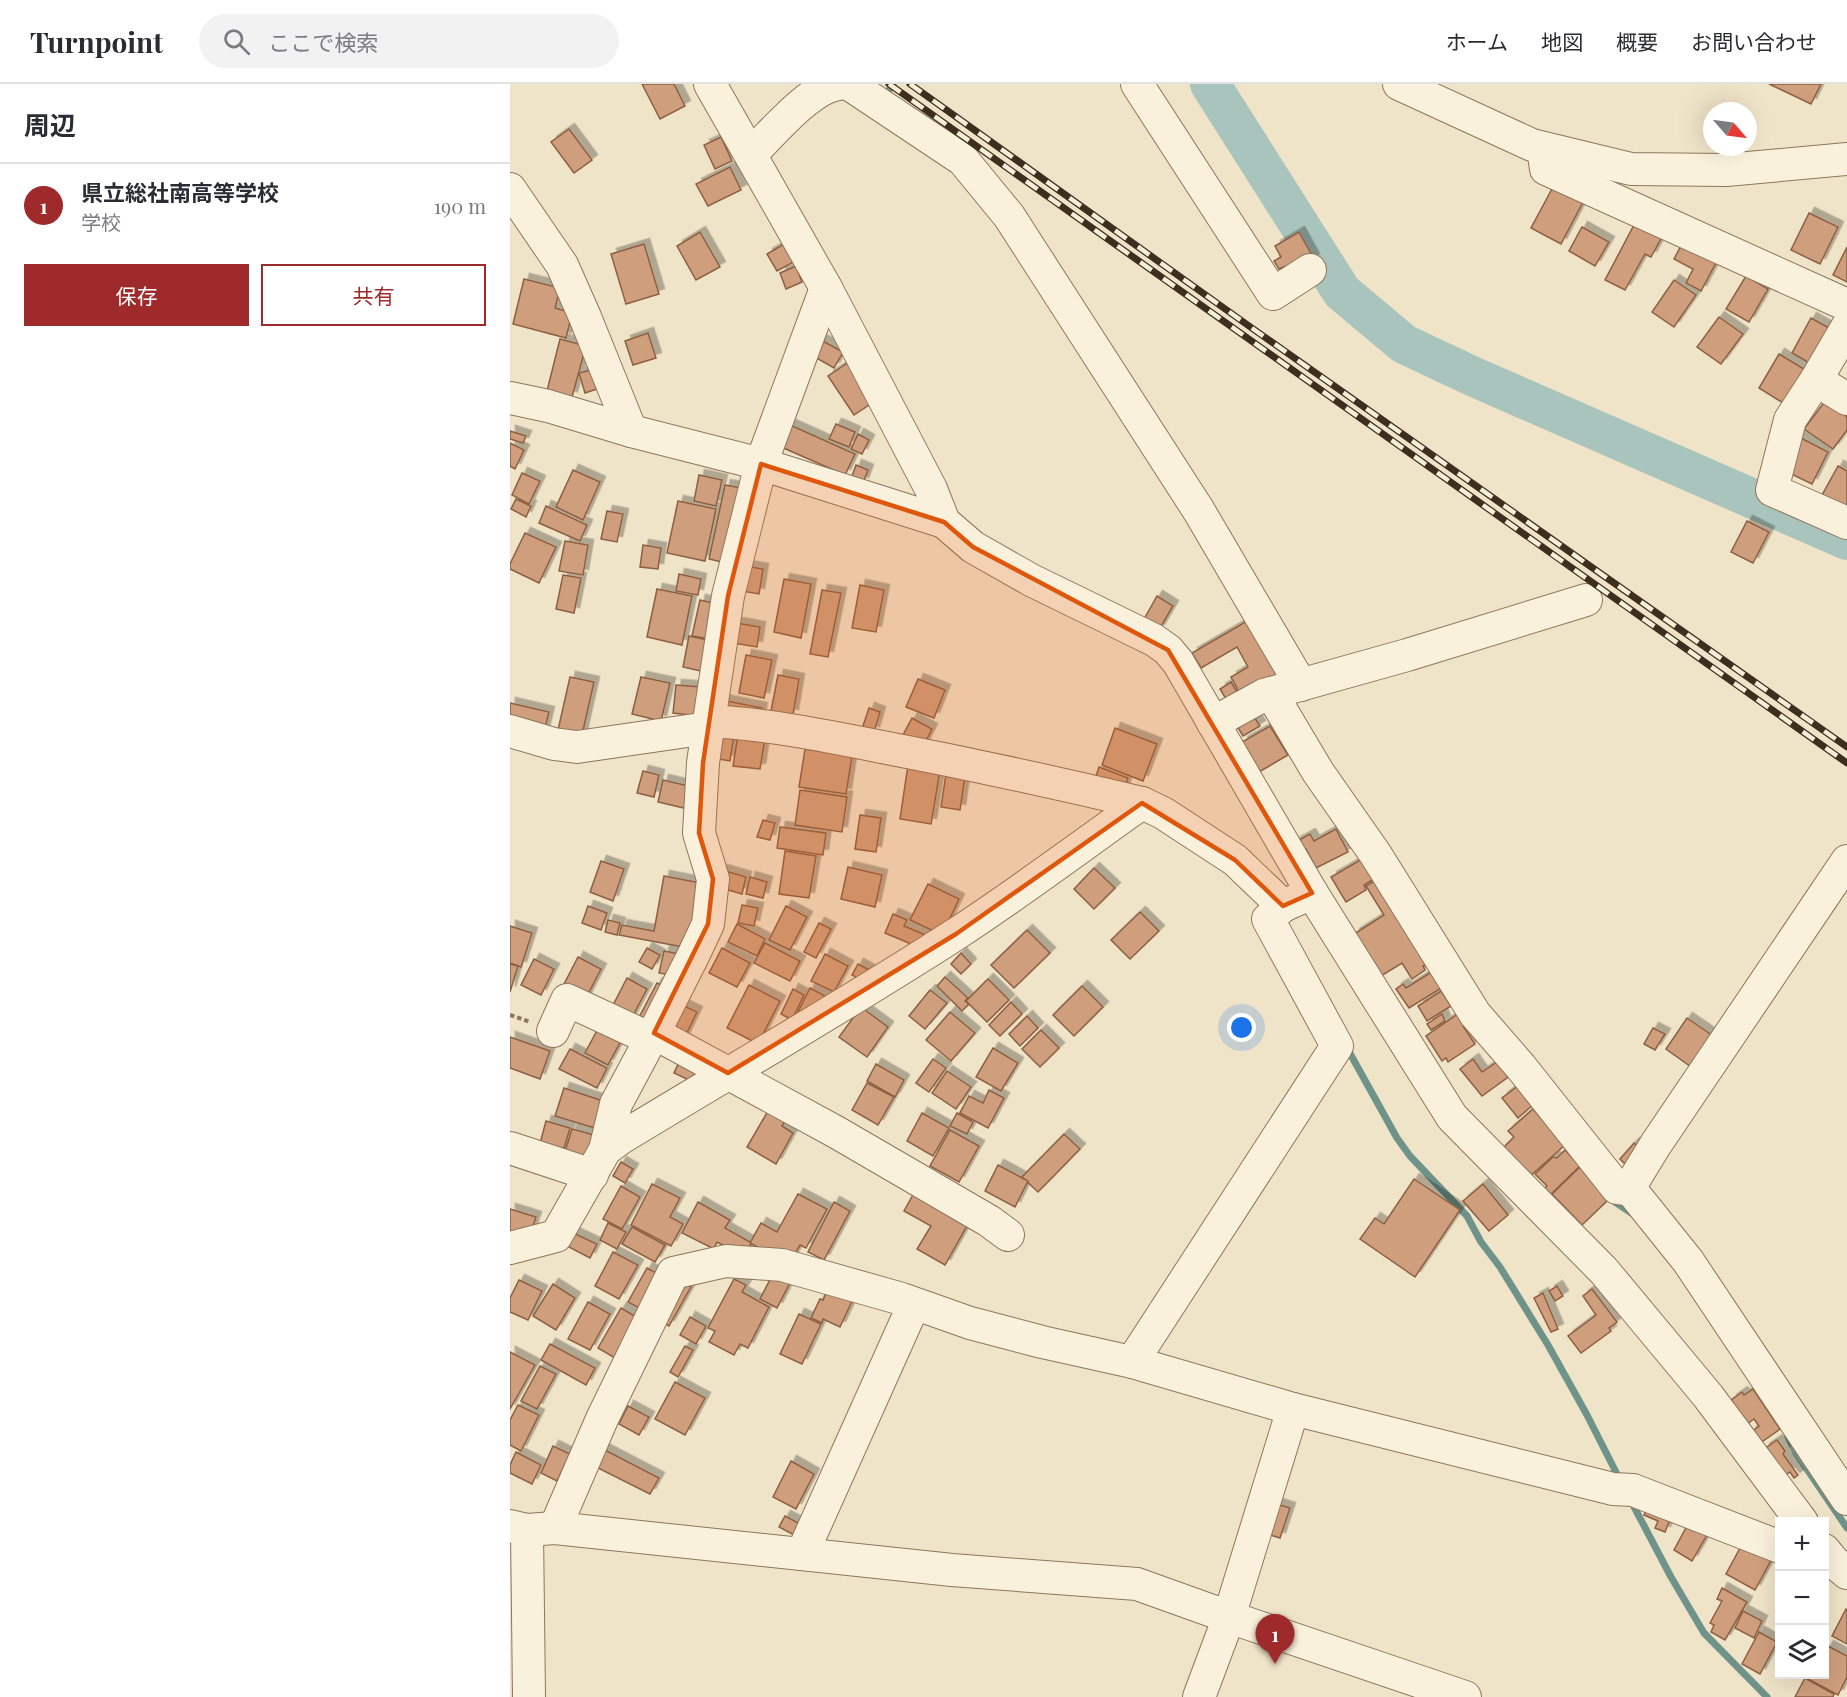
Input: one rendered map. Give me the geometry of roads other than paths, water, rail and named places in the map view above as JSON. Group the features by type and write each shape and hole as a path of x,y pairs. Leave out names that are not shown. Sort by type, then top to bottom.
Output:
{"street":[{"path":"710,84 826,288 931,489 944,522"},
{"path":"751,154 812,95 824,88 839,84"},
{"path":"849,84 963,160 1009,216 1199,512 1301,685"},
{"path":"1137,84 1273,294 1310,270"},
{"path":"1399,84 1532,145 1631,169 1726,170 1847,159"},
{"path":"1543,148 1546,169 1847,305"},
{"path":"510,189 562,265 631,431"},
{"path":"598,1163 615,1104 708,924 713,879 699,833 703,763 728,596 759,472 826,288"},
{"path":"1847,327 1790,420 1772,490 1847,522"},
{"path":"1816,380 1847,399"},
{"path":"510,398 548,406 759,472 944,522 973,547 1032,580 1154,640 1168,650 1178,662 1213,723 1300,899 1452,1118 1604,1271 1708,1396 1799,1517"},
{"path":"1213,723 1264,695 1407,655 1586,600"},
{"path":"1271,693 1318,772 1376,855 1475,1014 1535,1084 1617,1188 1631,1190 1688,1261 1847,1499"},
{"path":"510,731 554,744 577,747 709,724 733,722 848,740 991,768 1142,803 1163,813 1300,899"},
{"path":"510,1248 556,1236 598,1163 621,1138 815,1022 956,934 1034,882 1142,803"},
{"path":"1631,1190 1634,1180 1656,1144 1847,861"},
{"path":"1132,1362 1337,1046 1268,919 1300,899"},
{"path":"553,1031 567,1000 652,1036 728,1073 836,1132 989,1221 1008,1235"},
{"path":"510,1148 598,1163"},
{"path":"529,1697 531,1528 602,1419 673,1273 726,1261 782,1265 970,1323 1132,1362 1293,1409 1613,1489 1625,1490 1775,1546"},
{"path":"802,1554 914,1304"},
{"path":"1199,1697 1229,1617 1293,1409"},
{"path":"531,1528 952,1570 1137,1584 1465,1697"}],"waterway":[{"path":"885,96 893,84"},
{"path":"1210,84 1342,292 1404,344 1847,540"},
{"path":"1347,1048 1397,1138 1410,1156 1467,1216 1481,1242 1500,1267 1548,1345 1620,1480"},
{"path":"1611,1197 1633,1214"},
{"path":"1788,1437 1796,1453 1847,1528"},
{"path":"1631,1501 1704,1633 1767,1697"}],"railway":[{"path":"889,84 1847,763"},
{"path":"910,84 1847,747"}],"place":[{"name":"県立総社南高等学校","path":"1275,1664"}]}
